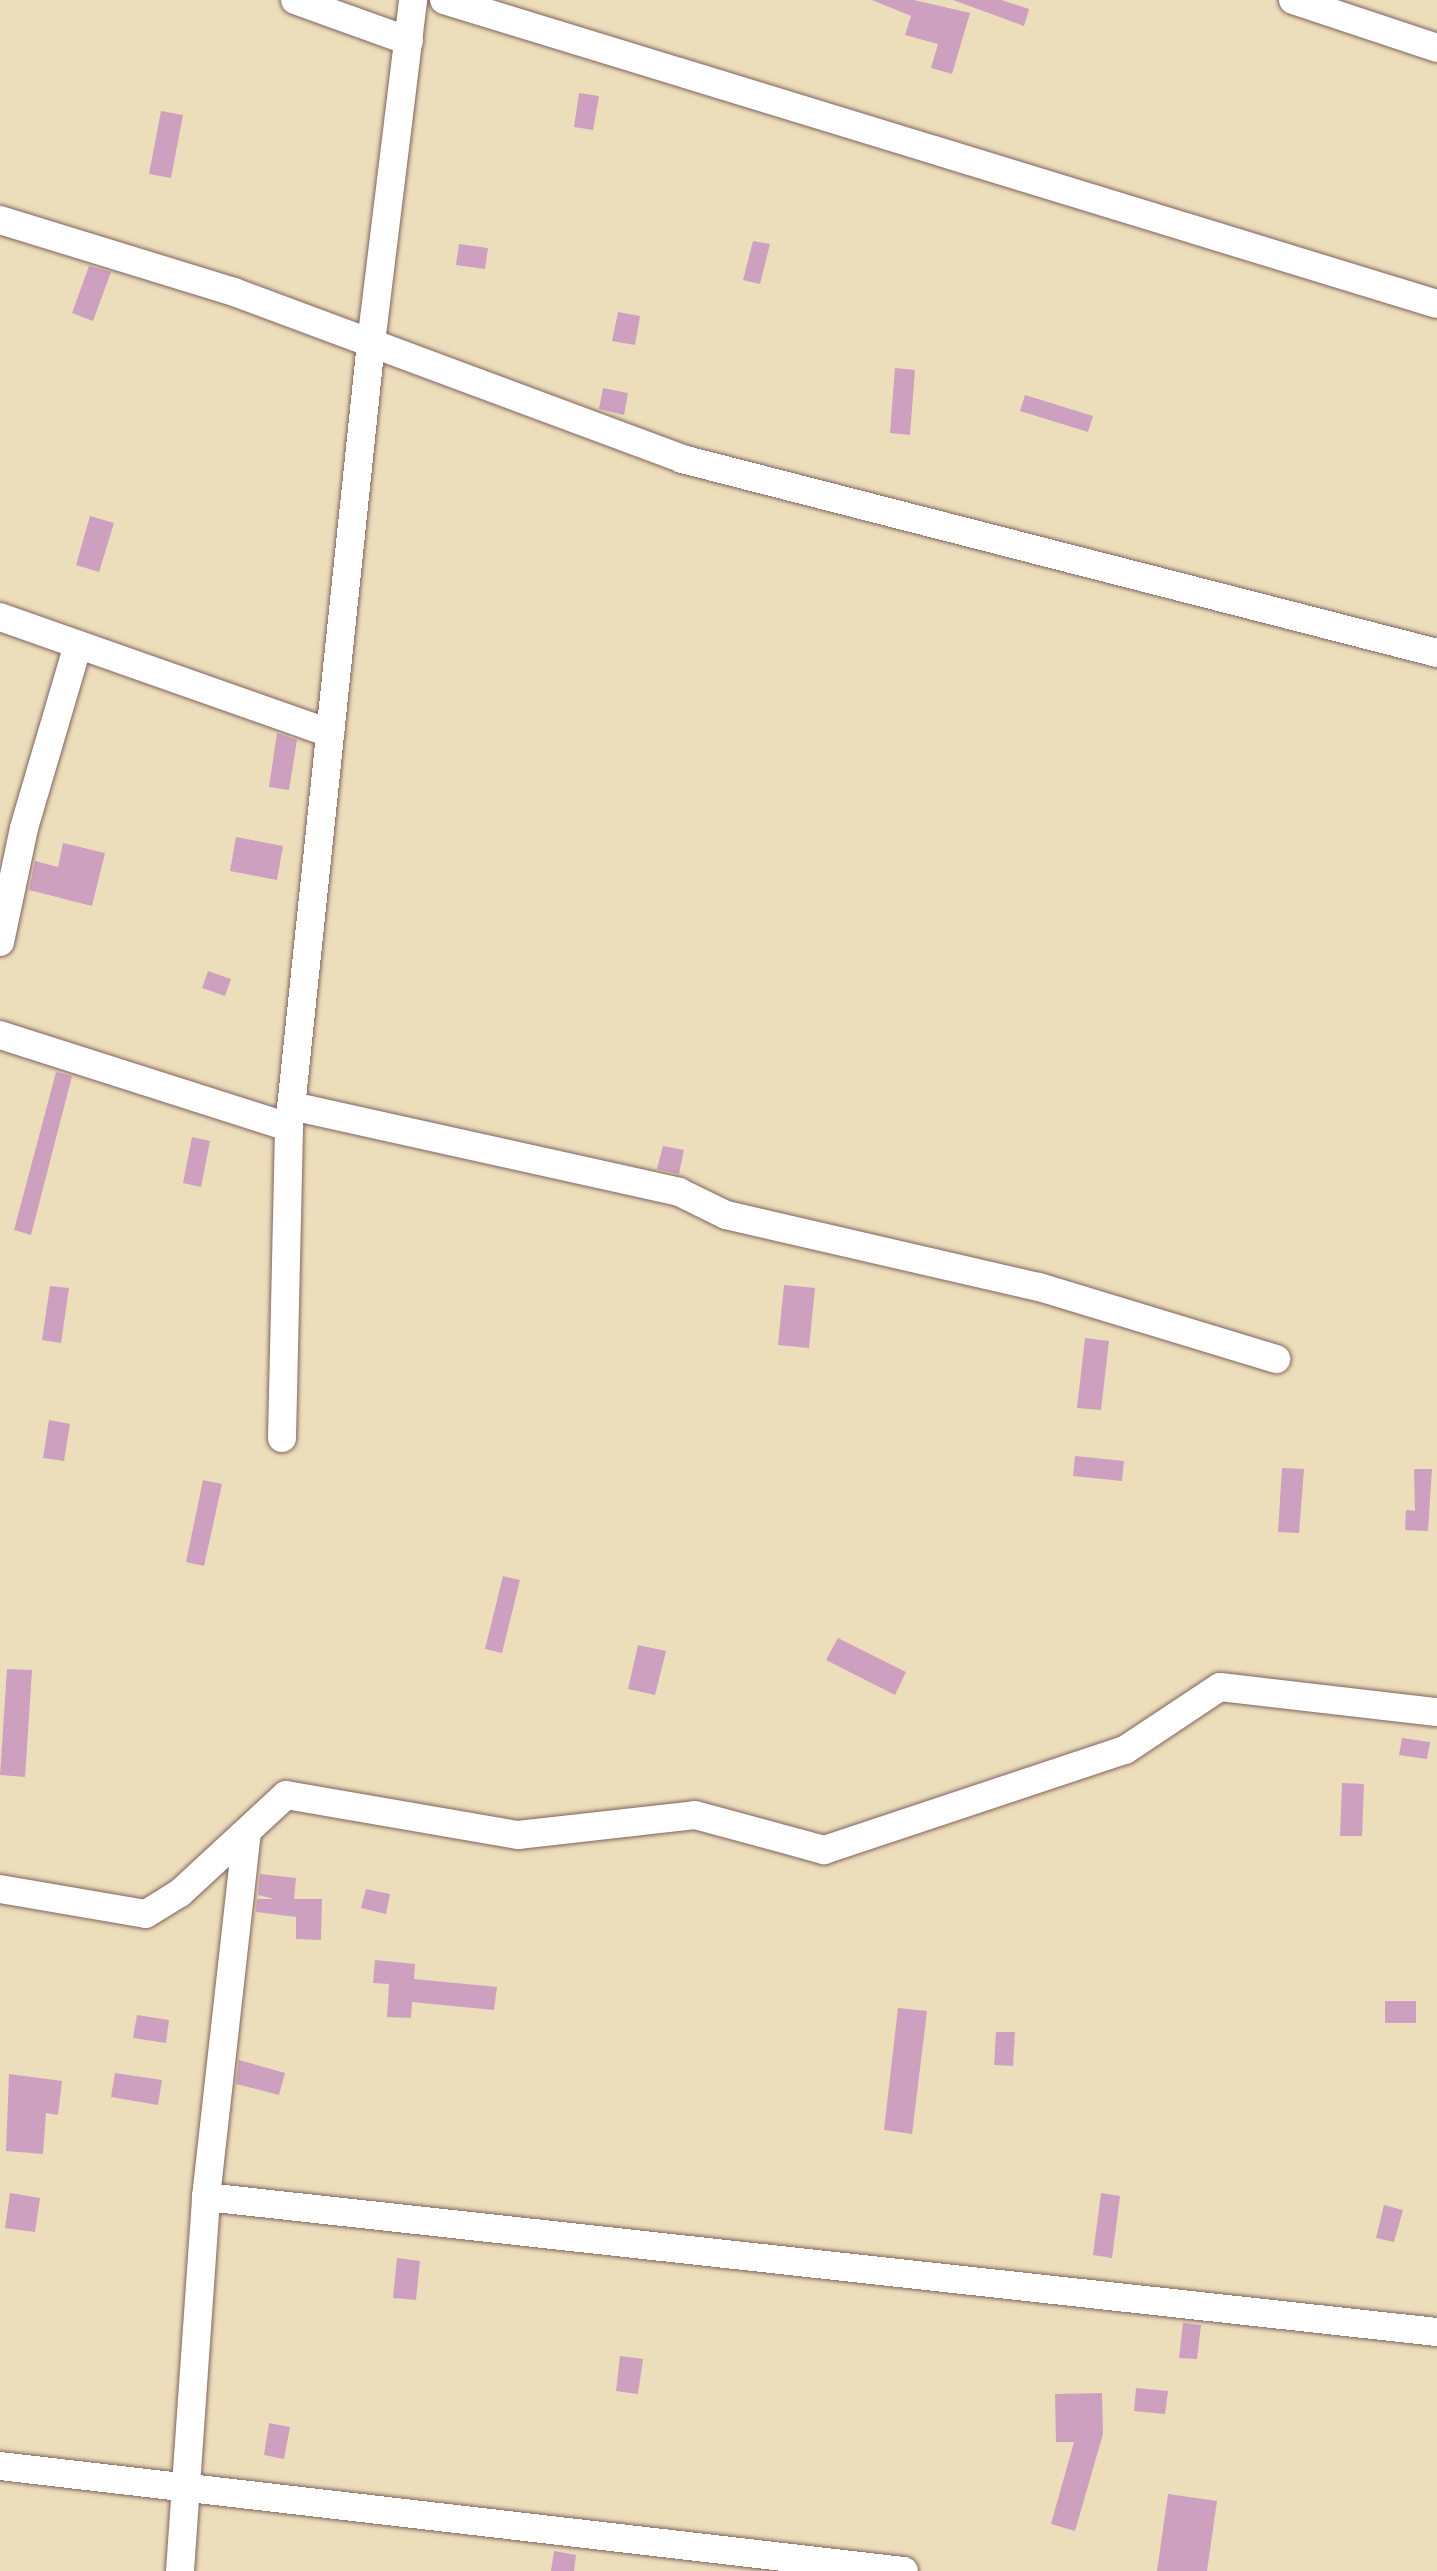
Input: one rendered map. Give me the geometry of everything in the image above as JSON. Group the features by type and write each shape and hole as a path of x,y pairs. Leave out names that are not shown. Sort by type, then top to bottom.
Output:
{"street":[{"path":"295,0 408,41"},
{"path":"282,1438 290,1117 370,343 414,0"},
{"path":"444,0 1437,304"},
{"path":"1293,0 1437,48"},
{"path":"0,220 234,292 682,459 1437,653"},
{"path":"0,618 330,733"},
{"path":"0,942 24,828 78,645"},
{"path":"0,1036 290,1117 679,1192 726,1215 1039,1288 1276,1360"},
{"path":"0,1889 146,1914 180,1894 286,1795 518,1835 695,1815 824,1850 1125,1750 1220,1688 1437,1712"},
{"path":"180,2571 189,2490 206,2197 247,1832"},
{"path":"206,2197 1437,2332"},
{"path":"0,2466 904,2571"}],"building":[{"path":"872,0 914,0 970,13 952,74 931,68 938,44 905,35 911,16"},
{"path":"953,0 1001,0 1029,9 1024,26"},
{"path":"579,93 599,96 593,130 574,127"},
{"path":"161,111 183,115 171,178 149,174"},
{"path":"753,241 770,244 760,284 743,280"},
{"path":"459,244 488,248 485,269 456,265"},
{"path":"89,266 111,272 93,321 72,313"},
{"path":"618,312 640,316 635,345 612,341"},
{"path":"895,368 915,370 910,435 890,433"},
{"path":"603,388 628,393 624,415 599,409"},
{"path":"1025,395 1093,416 1088,432 1020,411"},
{"path":"90,516 114,523 99,572 76,565"},
{"path":"277,733 297,740 289,790 269,787"},
{"path":"236,837 283,846 277,880 230,871"},
{"path":"63,843 105,853 92,906 29,890 35,861 58,867"},
{"path":"208,971 231,979 225,996 202,988"},
{"path":"56,1072 72,1076 31,1235 14,1230"},
{"path":"192,1137 210,1141 201,1187 183,1183"},
{"path":"663,1146 684,1150 679,1174 657,1169"},
{"path":"784,1285 815,1288 809,1348 778,1345"},
{"path":"50,1286 69,1288 61,1343 42,1340"},
{"path":"1085,1338 1109,1341 1101,1410 1077,1408"},
{"path":"49,1420 70,1424 64,1461 43,1458"},
{"path":"1075,1456 1124,1461 1122,1481 1073,1476"},
{"path":"1282,1468 1304,1469 1299,1533 1278,1532"},
{"path":"1414,1469 1432,1469 1428,1531 1405,1530 1406,1510 1415,1511"},
{"path":"203,1480 222,1484 204,1566 186,1562"},
{"path":"503,1576 520,1580 502,1653 485,1649"},
{"path":"838,1638 906,1672 895,1695 826,1660"},
{"path":"638,1645 666,1651 655,1695 628,1689"},
{"path":"7,1669 32,1670 25,1777 0,1775"},
{"path":"1402,1738 1430,1742 1427,1759 1399,1755"},
{"path":"1342,1783 1364,1784 1362,1836 1340,1836"},
{"path":"260,1874 296,1878 294,1899 322,1899 321,1940 296,1939 296,1917 256,1912 257,1899 274,1899 258,1895"},
{"path":"366,1889 390,1894 386,1914 361,1908"},
{"path":"375,1960 415,1964 414,1979 497,1987 494,2010 412,2002 411,2018 387,2017 389,1984 373,1983"},
{"path":"1385,2001 1416,2001 1416,2023 1385,2023"},
{"path":"898,2008 927,2011 912,2134 884,2130"},
{"path":"137,2015 169,2020 166,2043 133,2038"},
{"path":"996,2032 1015,2032 1013,2066 994,2065"},
{"path":"239,2060 285,2073 279,2095 236,2084"},
{"path":"115,2073 162,2080 158,2105 111,2097"},
{"path":"9,2074 62,2081 58,2115 46,2113 43,2154 6,2151"},
{"path":"10,2193 40,2198 35,2232 5,2228"},
{"path":"1101,2193 1120,2196 1112,2258 1093,2255"},
{"path":"1384,2205 1403,2210 1394,2242 1376,2238"},
{"path":"397,2258 420,2261 416,2300 393,2298"},
{"path":"1183,2323 1201,2325 1197,2359 1179,2358"},
{"path":"620,2356 643,2359 638,2394 616,2391"},
{"path":"1136,2388 1168,2391 1165,2414 1134,2411"},
{"path":"1102,2393 1103,2434 1075,2531 1051,2524 1074,2442 1056,2442 1055,2394"},
{"path":"269,2423 290,2427 284,2459 264,2455"},
{"path":"1168,2494 1217,2501 1207,2571 1157,2571"},
{"path":"554,2551 576,2555 574,2571 551,2571"}]}
